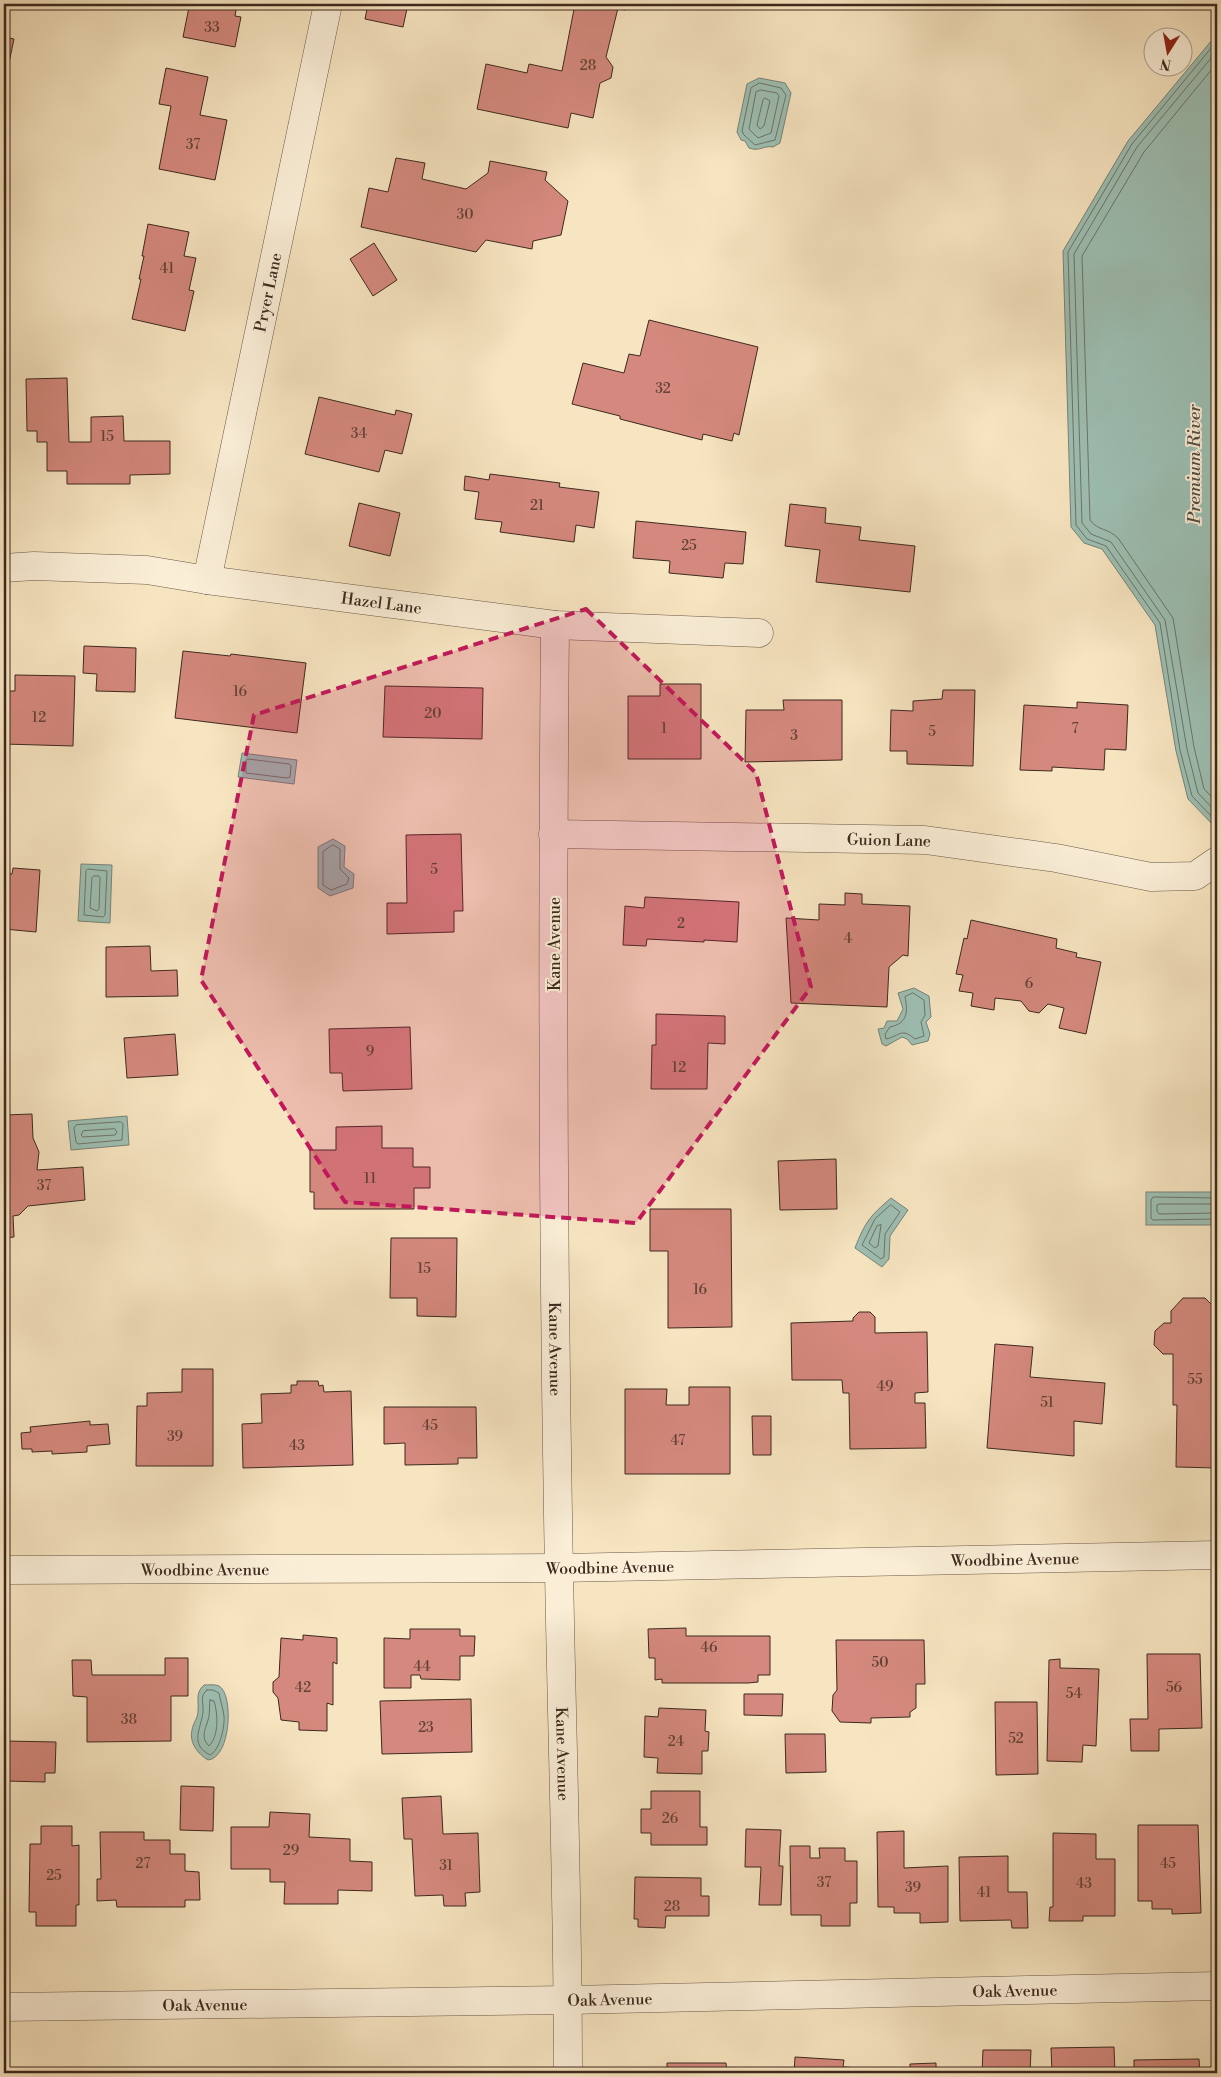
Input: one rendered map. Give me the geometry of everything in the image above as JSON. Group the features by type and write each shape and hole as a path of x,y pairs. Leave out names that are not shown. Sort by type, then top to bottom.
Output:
{"street":[{"name":"Pryer Lane","path":"207,580 328,4"},
{"name":"Hazel Lane","path":"4,568 34,566 147,570 207,580 556,625 759,633"},
{"name":"Kane Avenue","path":"556,625 553,834 559,1568 568,2073"},
{"name":"Guion Lane","path":"553,834 925,840 1056,858 1151,877 1194,876 1217,861"},
{"name":"Woodbine Avenue","path":"4,1570 559,1568 1217,1555"},
{"name":"Oak Avenue","path":"4,2007 568,2000 1217,1986"}],"highlighted area":[{"path":"586,609 756,773 811,987 636,1223 345,1202 201,980 254,715"}],"water":[{"name":"Premium River","path":"1217,34 1217,829 1188,799 1176,751 1155,625 1102,549 1084,543 1071,527 1063,251 1128,141 1180,78 1194,78 1194,62"},
{"path":"759,78 785,83 791,93 780,143 773,147 756,149 749,148 745,141 741,140 737,132 747,84"},
{"path":"242,753 297,760 294,784 238,777"},
{"path":"333,839 345,846 344,867 354,874 353,888 330,896 318,888 318,847"},
{"path":"81,864 112,865 110,923 78,921"},
{"path":"914,988 929,996 931,1017 926,1022 930,1034 928,1041 912,1045 907,1039 902,1037 886,1046 882,1044 878,1029 884,1028 887,1021 897,1021 903,1009 898,993"},
{"path":"127,1116 129,1145 71,1150 68,1121"},
{"path":"1146,1192 1215,1192 1215,1225 1146,1225"},
{"path":"891,1198 908,1210 890,1236 889,1259 882,1267 855,1248 869,1220"},
{"path":"204,1685 217,1685 224,1691 228,1712 226,1738 222,1749 216,1757 208,1760 195,1748 191,1735 198,1714 198,1694"}],"building":[{"path":"177,4 237,4 235,16 241,17 235,47 183,37 189,7"},
{"path":"368,4 408,4 403,27 365,19"},
{"path":"575,4 634,4 625,10 618,8 606,57 613,67 611,78 600,83 593,118 571,113 568,128 477,109 486,64 527,73 529,64 562,71"},
{"path":"4,37 14,39 7,72 4,71"},
{"path":"166,68 208,77 200,115 227,120 215,180 159,169 171,106 159,104"},
{"path":"396,158 425,163 422,179 466,189 488,173 490,161 547,172 545,180 568,201 561,235 533,241 532,249 486,240 476,252 361,227 369,188 388,192"},
{"path":"148,224 189,232 184,256 196,258 189,290 194,291 185,331 132,319 141,279 139,279"},
{"path":"374,243 397,280 373,296 350,259"},
{"path":"649,320 758,347 739,435 734,433 732,441 703,434 702,440 620,419 620,416 572,404 583,363 624,373 629,354 640,356"},
{"path":"67,378 69,442 91,442 91,417 123,416 124,441 170,441 170,474 130,475 130,484 67,484 67,471 47,471 47,442 37,442 37,431 27,431 26,379"},
{"path":"319,397 395,415 396,410 412,414 402,454 385,450 379,472 305,454"},
{"path":"4,444 6,444 6,499 4,499"},
{"path":"490,474 560,483 559,487 599,492 594,528 576,525 574,542 500,532 502,522 475,519 479,492 464,490 465,476 489,480"},
{"path":"359,503 400,513 390,556 349,546"},
{"path":"790,504 826,508 825,523 861,527 859,540 915,546 910,592 816,582 820,550 785,546"},
{"path":"636,521 746,532 743,564 725,563 723,578 669,573 670,561 633,558"},
{"path":"84,646 136,648 135,692 96,691 97,674 83,673"},
{"path":"183,651 230,656 231,654 306,663 297,733 175,718"},
{"path":"15,675 75,676 73,746 4,744 4,691 15,691"},
{"path":"660,684 701,684 701,759 628,759 628,696 660,696"},
{"path":"385,686 483,688 482,739 383,737"},
{"path":"943,690 975,690 973,766 907,764 907,751 890,751 891,710 913,711 913,701 942,699"},
{"path":"783,700 842,700 842,760 745,762 746,710 784,710"},
{"path":"1077,702 1128,705 1126,750 1105,749 1104,770 1052,767 1052,771 1020,770 1024,705 1077,708"},
{"path":"461,834 463,911 454,911 454,932 387,934 387,903 407,903 406,835"},
{"path":"13,868 40,870 36,932 4,929 4,873 12,874"},
{"path":"845,893 862,894 862,904 910,906 908,956 903,955 889,967 887,1007 791,1003 786,918 819,920 819,904 845,905"},
{"path":"645,897 739,902 737,942 647,939 646,946 623,945 625,906 644,908"},
{"path":"971,920 1057,939 1056,948 1077,953 1076,957 1101,962 1086,1034 1059,1028 1064,1008 1048,1004 1039,1013 1029,1011 1021,1001 995,998 994,1010 971,1006 973,993 959,991 963,975 956,974 964,938 967,939"},
{"path":"150,946 151,971 177,970 178,996 106,997 106,947"},
{"path":"656,1014 725,1016 725,1044 708,1043 707,1089 651,1089 652,1045 656,1045"},
{"path":"410,1027 412,1089 343,1091 342,1073 330,1073 329,1029"},
{"path":"175,1034 178,1075 127,1078 124,1038"},
{"path":"32,1114 33,1138 39,1152 37,1170 83,1167 85,1200 28,1206 19,1215 13,1216 14,1237 4,1238 4,1115"},
{"path":"382,1126 382,1148 413,1148 413,1167 430,1167 430,1188 414,1188 414,1209 314,1209 314,1192 310,1192 310,1150 336,1150 336,1127"},
{"path":"836,1159 837,1209 780,1210 778,1161"},
{"path":"650,1209 731,1209 732,1327 668,1328 668,1251 650,1251"},
{"path":"391,1238 457,1238 456,1317 417,1316 417,1298 390,1298"},
{"path":"1183,1298 1205,1298 1217,1310 1217,1468 1176,1467 1177,1405 1173,1405 1173,1354 1163,1354 1154,1345 1155,1331 1164,1323 1171,1323 1171,1311"},
{"path":"859,1312 870,1312 875,1317 875,1333 927,1332 928,1392 915,1393 915,1403 925,1403 926,1448 850,1449 849,1393 843,1393 842,1380 792,1380 791,1323 853,1321 853,1318"},
{"path":"995,1344 1033,1347 1030,1377 1105,1383 1102,1424 1074,1421 1074,1456 987,1448"},
{"path":"182,1369 213,1369 213,1466 136,1466 137,1406 147,1406 147,1393 182,1392"},
{"path":"297,1381 318,1381 319,1386 323,1385 324,1392 351,1391 353,1465 243,1468 242,1424 262,1423 261,1394 291,1393 291,1385 297,1385"},
{"path":"689,1387 730,1387 730,1474 625,1474 625,1389 667,1389 666,1405 689,1405"},
{"path":"384,1407 476,1407 477,1458 458,1458 458,1464 405,1465 405,1443 384,1444"},
{"path":"752,1416 771,1416 771,1455 753,1455"},
{"path":"90,1421 90,1425 108,1424 110,1444 87,1446 87,1452 52,1454 52,1451 32,1452 32,1449 22,1449 21,1433 31,1432 30,1427"},
{"path":"686,1628 686,1636 770,1636 770,1675 758,1675 758,1682 748,1683 662,1683 662,1679 655,1680 655,1658 649,1658 648,1629"},
{"path":"410,1629 460,1629 460,1636 475,1636 474,1656 460,1656 460,1680 421,1679 420,1675 411,1675 411,1688 384,1688 384,1638 410,1639"},
{"path":"303,1635 337,1638 337,1664 333,1662 333,1705 327,1703 327,1731 299,1730 299,1722 281,1720 278,1698 273,1692 273,1682 279,1677 281,1638 303,1640"},
{"path":"836,1640 924,1640 925,1684 916,1684 916,1708 910,1712 910,1717 871,1718 871,1723 840,1722 832,1711 833,1695 837,1690"},
{"path":"1147,1654 1200,1654 1202,1728 1159,1729 1159,1751 1131,1751 1130,1719 1148,1719"},
{"path":"165,1658 188,1658 188,1696 171,1696 171,1741 87,1742 87,1697 73,1696 72,1660 91,1660 92,1675 165,1675"},
{"path":"1060,1659 1060,1668 1099,1669 1096,1746 1083,1745 1082,1762 1047,1761 1049,1660"},
{"path":"744,1694 783,1694 782,1716 744,1715"},
{"path":"471,1699 472,1752 382,1754 380,1701"},
{"path":"995,1702 1037,1702 1038,1774 996,1775"},
{"path":"659,1708 706,1710 705,1731 709,1732 708,1751 702,1751 702,1774 657,1773 658,1758 644,1757 645,1716 658,1717"},
{"path":"785,1734 825,1734 826,1772 786,1773"},
{"path":"6,1741 56,1742 55,1773 45,1773 45,1782 5,1781"},
{"path":"181,1786 214,1787 213,1831 180,1830"},
{"path":"651,1791 700,1791 700,1827 707,1827 707,1845 651,1845 651,1833 641,1833 641,1809 651,1809"},
{"path":"441,1796 443,1834 478,1833 480,1892 465,1893 466,1906 444,1906 443,1895 415,1896 412,1839 404,1839 402,1798"},
{"path":"270,1812 310,1814 309,1837 350,1839 350,1861 372,1862 372,1891 338,1890 338,1904 284,1904 285,1882 270,1882 270,1869 231,1869 231,1827 269,1827"},
{"path":"1138,1825 1198,1825 1201,1913 1172,1914 1172,1909 1152,1909 1152,1901 1138,1901"},
{"path":"41,1826 72,1826 72,1846 79,1845 79,1905 76,1905 76,1926 36,1926 36,1912 29,1912 30,1844 41,1844"},
{"path":"746,1829 781,1830 779,1866 783,1866 781,1905 759,1905 761,1867 745,1867"},
{"path":"904,1831 904,1868 948,1866 948,1922 920,1923 920,1913 894,1913 894,1907 878,1907 877,1832"},
{"path":"100,1832 144,1832 144,1840 170,1840 170,1854 185,1854 185,1871 199,1872 200,1900 185,1900 185,1907 117,1907 116,1900 97,1901 97,1879 101,1879"},
{"path":"1053,1833 1096,1834 1096,1859 1115,1859 1115,1916 1083,1916 1083,1921 1049,1921 1050,1907 1053,1907"},
{"path":"790,1846 810,1846 810,1858 820,1858 819,1848 845,1848 845,1861 857,1861 857,1903 850,1903 850,1926 821,1926 821,1915 791,1915"},
{"path":"1008,1856 1008,1892 1027,1892 1028,1928 1012,1928 1011,1920 960,1921 959,1857"},
{"path":"635,1877 701,1878 701,1896 709,1896 709,1916 666,1916 665,1928 638,1927 638,1919 634,1919"},
{"path":"1114,2047 1115,2073 1052,2073 1051,2048"},
{"path":"983,2050 1031,2050 1030,2073 982,2073"},
{"path":"795,2057 844,2060 843,2067 862,2068 861,2073 794,2073"},
{"path":"1199,2059 1200,2073 1134,2073 1134,2060"},
{"path":"667,2063 726,2063 727,2073 667,2073"},
{"path":"936,2063 936,2073 901,2073 904,2070 910,2070 910,2064"}]}
